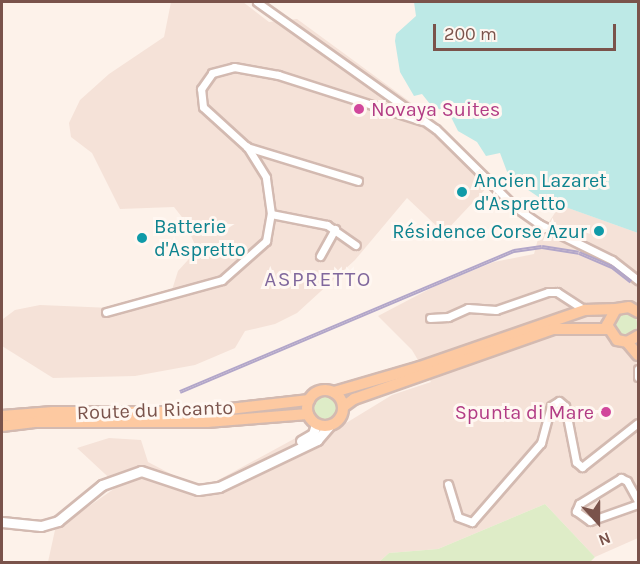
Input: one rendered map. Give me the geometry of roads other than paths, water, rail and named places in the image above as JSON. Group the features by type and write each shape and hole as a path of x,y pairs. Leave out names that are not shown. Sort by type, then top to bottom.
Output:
{"main road":[{"path":"329,426 316,424 308,414 309,400 317,392 334,392 420,367 585,310 635,307"},
{"path":"616,309 609,316 608,329 613,337 627,342 639,355"},
{"path":"2,522 41,526 58,521 85,496 125,474 141,471 208,491 317,440 329,426 338,421 343,407 354,399 553,329 608,329"},
{"path":"627,342 639,336"},
{"path":"334,392 343,407"},
{"name":"Route du Ricanto","path":"2,417 53,412 203,412 309,400"},
{"name":"Route du Ricanto","path":"2,426 37,422 207,422 308,414"},
{"path":"282,455 313,434 316,424"}],"street":[{"path":"257,2 355,68 450,142 515,207 539,224 612,260 639,280"},
{"path":"106,312 222,280 259,251 268,235 271,214 266,177 247,147 202,107 201,89 212,73 227,68 246,68 422,121"},
{"path":"247,147 358,181"},
{"path":"271,214 335,229 356,245"},
{"path":"320,256 335,229"},
{"path":"430,318 448,317 468,308 496,310 548,292 557,292 585,310"},
{"path":"639,369 639,377"},
{"path":"448,484 458,517 472,522 541,443 551,406 559,401 565,406 576,462 582,467 639,423"},
{"path":"621,478 627,481 639,503 590,521 576,511 579,504 621,478"}],"water":[{"path":"414,2 638,2 638,233 540,198 509,177 500,153 486,156 477,142 458,131 450,115 430,104 422,94 414,96 400,72 395,41 396,34 416,16"}],"railway":[{"path":"180,392 514,251 542,247 579,253 612,267 631,282"}],"place":[{"name":"Novaya Suites","path":"359,109"},
{"name":"Ancien Lazaret d'Aspretto","path":"462,192"},
{"name":"Résidence Corse Azur","path":"599,231"},
{"name":"Batterie d'Aspretto","path":"142,238"},
{"name":"Spunta di Mare","path":"606,412"}],"district":[{"name":"ASPRETTO","path":"318,279"}]}
